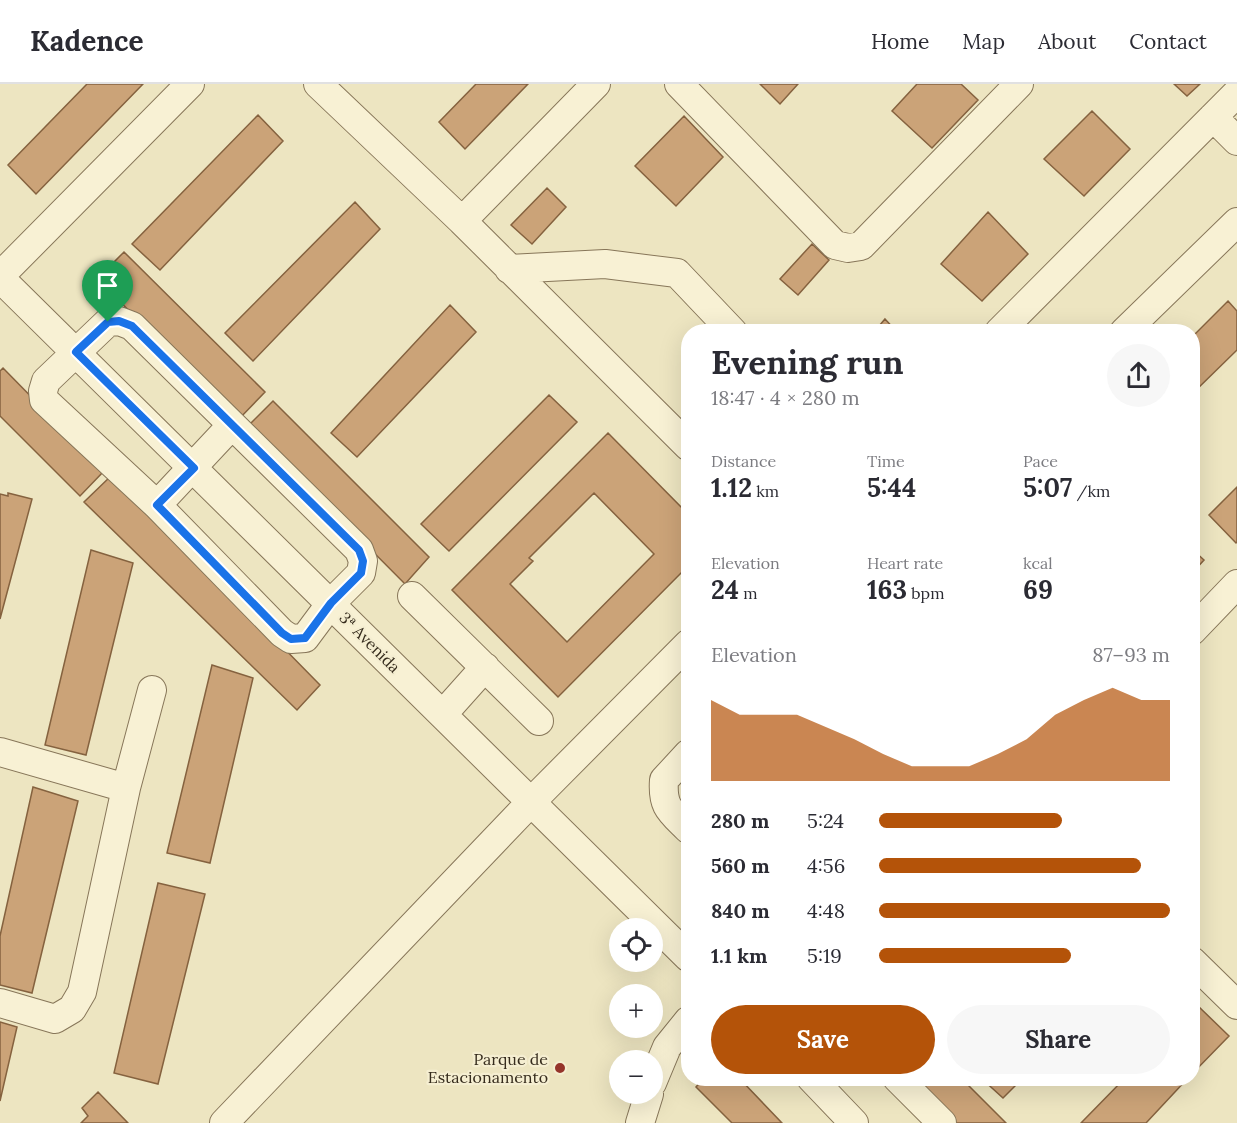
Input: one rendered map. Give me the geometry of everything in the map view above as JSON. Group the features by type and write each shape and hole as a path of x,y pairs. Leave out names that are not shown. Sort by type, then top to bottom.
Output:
{"street":[{"path":"0,277 190,84"},
{"path":"318,84 462,221 681,439"},
{"path":"462,221 596,84"},
{"path":"679,84 835,245 848,248 861,246 1019,84"},
{"path":"1007,324 1237,93"},
{"path":"1213,117 1237,141"},
{"path":"1132,324 1237,222"},
{"path":"509,269 605,264 677,273 725,324"},
{"name":"3ª Avenida","path":"0,277 681,950"},
{"path":"119,321 132,326 359,550 363,561 361,573 331,603 305,638 291,639 282,633 157,505 44,400 43,391 46,381 76,352 108,322 119,321"},
{"path":"157,505 231,426"},
{"path":"412,596 539,721"},
{"path":"1200,625 1232,600"},
{"path":"224,1123 532,801 681,661"},
{"path":"443,714 485,667"},
{"path":"0,1003 55,1019 72,1009 82,992 126,788 152,690"},
{"path":"0,752 126,788"},
{"path":"681,762 664,780 663,795 666,806 681,822"},
{"path":"1200,969 1237,1005"},
{"path":"663,1057 667,1047 681,1030"},
{"path":"819,1086 854,1123"},
{"path":"905,1086 942,1123"},
{"path":"640,1123 646,1104"}],"building":[{"path":"87,84 143,84 36,194 8,165"},
{"path":"476,84 528,84 465,149 439,122"},
{"path":"760,84 798,84 780,104"},
{"path":"917,84 961,84 978,100 932,148 892,111"},
{"path":"1174,84 1200,84 1187,96"},
{"path":"1092,111 1130,149 1084,196 1044,159"},
{"path":"258,115 283,141 160,270 132,244"},
{"path":"684,116 723,157 676,206 635,166"},
{"path":"547,188 566,207 532,244 511,225"},
{"path":"355,202 380,229 253,361 225,333"},
{"path":"988,212 1028,254 982,301 941,264"},
{"path":"812,244 829,260 798,295 780,279"},
{"path":"124,252 265,392 239,419 97,279"},
{"path":"1228,301 1237,311 1237,350 1200,386 1200,329"},
{"path":"450,305 476,332 357,457 331,433"},
{"path":"3,368 104,471 80,496 0,416 0,371"},
{"path":"549,395 577,422 449,551 421,524"},
{"path":"273,401 429,557 405,584 248,426"},
{"path":"608,433 681,507 681,573 558,697 452,590","holes":["594,493 654,554 567,642 510,584 533,561 529,558"]},
{"path":"113,474 320,685 297,710 84,502"},
{"path":"1237,487 1237,542 1236,543 1209,515"},
{"path":"8,493 32,499 0,619 0,494 8,496"},
{"path":"91,550 133,563 86,755 45,745"},
{"path":"212,665 253,678 210,863 167,853"},
{"path":"33,787 78,801 32,993 0,985 0,936"},
{"path":"158,883 205,894 158,1084 114,1073"},
{"path":"1200,1008 1229,1036 1200,1066"},
{"path":"0,1022 17,1027 0,1101"},
{"path":"747,1086 782,1123 732,1123 696,1087"},
{"path":"914,1086 969,1086 1006,1123 952,1123"},
{"path":"990,1086 1015,1086 1003,1098"},
{"path":"1117,1086 1181,1086 1146,1123 1081,1123"},
{"path":"98,1092 128,1123 81,1123 88,1116 82,1108"}],"place":[{"name":"Parque de Estacionamento","path":"560,1068"}],"route":[{"path":"119,321 132,326 359,550 363,561 361,573 331,603 305,638 291,639 282,633 157,505 194,468 76,352 108,322 119,321"}]}
